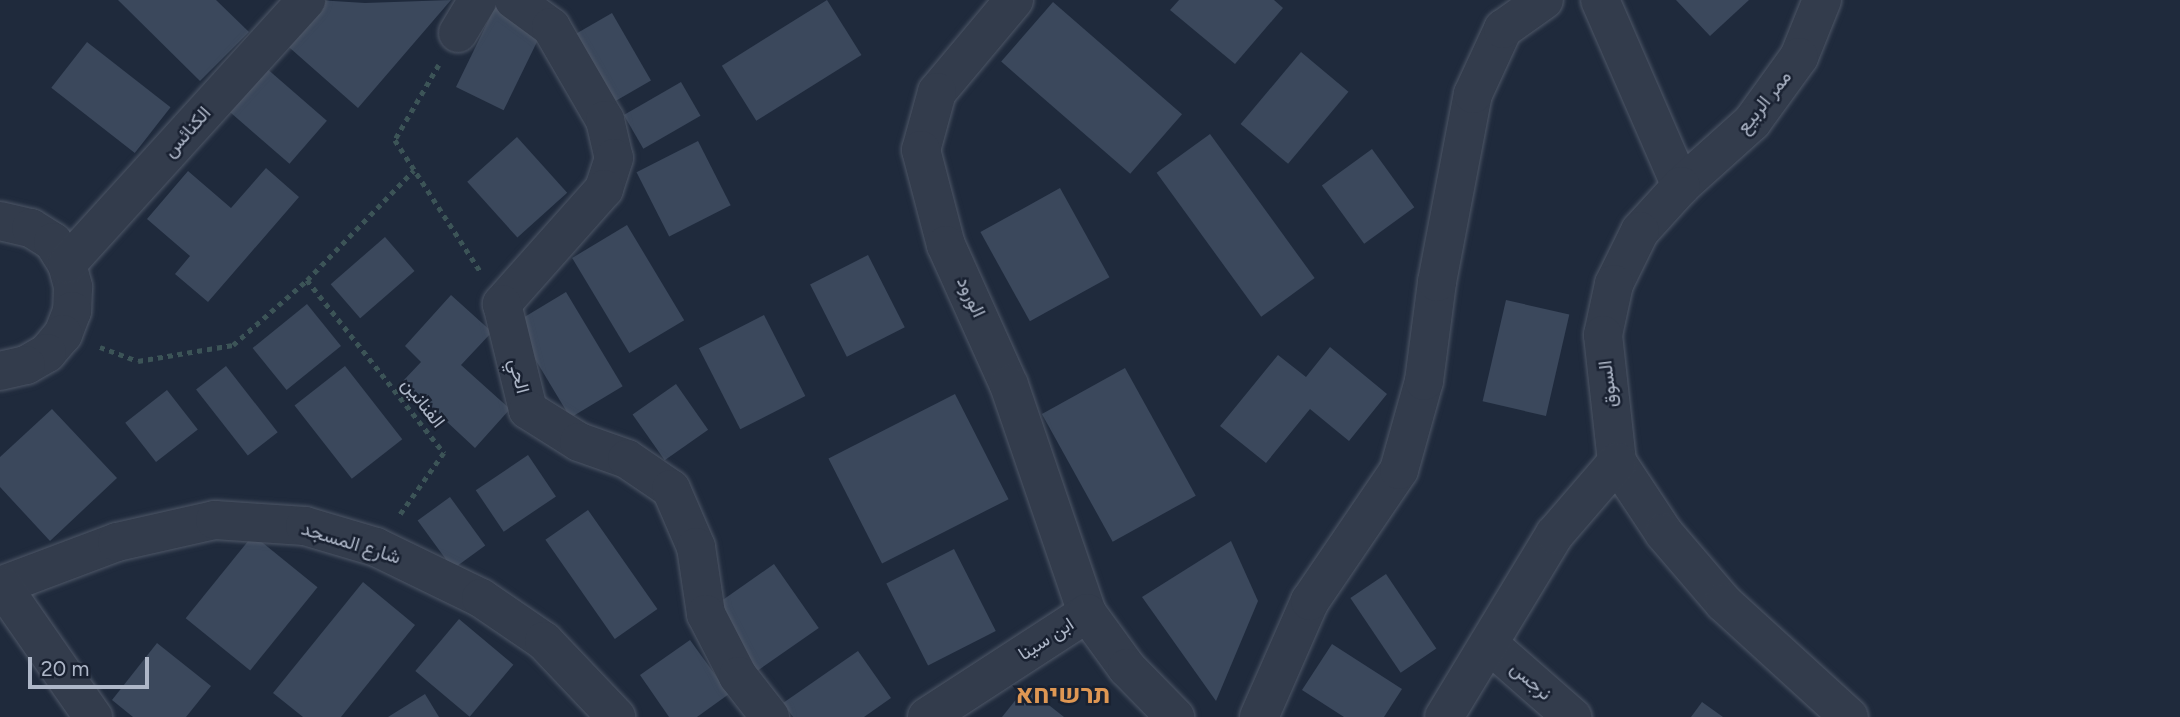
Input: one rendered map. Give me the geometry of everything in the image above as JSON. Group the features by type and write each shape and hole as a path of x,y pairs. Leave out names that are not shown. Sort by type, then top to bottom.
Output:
{"street":[{"name":"الكنائس","path":"67,264 306,0"},
{"path":"458,33 478,0"},
{"path":"502,304 604,189 614,158 606,120 551,27 514,0"},
{"name":"الورود","path":"1014,0 937,92 921,150 946,245 1009,385 1087,613"},
{"path":"1259,717 1310,601 1399,470 1424,381 1437,282 1474,94 1503,29 1544,0"},
{"path":"1600,0 1681,186"},
{"name":"ممر الربيع","path":"1681,186 1752,122 1800,57 1822,0"},
{"name":"السوق","path":"1681,186 1640,232 1611,297 1603,335 1618,462 1664,533 1724,603 1849,717"},
{"path":"0,221 31,228 52,242 67,264 74,287 72,311 63,334 47,353 26,365 0,371"},
{"name":"الحي","path":"502,304 528,410 579,442 627,459 671,489 696,547 706,614 738,676 770,717"},
{"path":"1444,717 1555,534 1618,462"},
{"name":"شارع المسجد","path":"1,586 117,542 215,520 305,526 376,547 481,598 544,641 616,717"},
{"path":"1,586 93,717"},
{"name":"ابن سينا","path":"927,717 1087,613 1127,668 1175,717"},
{"name":"نرجس","path":"1489,644 1572,717"}],"path":[{"path":"458,33 395,140 502,304"},
{"path":"63,334 138,360 233,345 307,280 414,170"},
{"name":"الفنانين","path":"307,280 444,453 376,547"}],"building":[{"path":"118,0 216,0 249,32 200,81"},
{"path":"317,0 365,3 451,0 358,108 282,41"},
{"path":"827,0 861,55 756,121 722,66"},
{"path":"1179,0 1274,0 1283,8 1235,64 1170,10"},
{"path":"1676,0 1749,0 1710,36"},
{"path":"1053,2 1182,114 1130,174 1001,62"},
{"path":"495,7 543,30 504,110 456,87"},
{"path":"612,13 651,81 608,106 569,38"},
{"path":"87,42 171,107 135,153 51,88"},
{"path":"1301,52 1348,92 1288,164 1241,124"},
{"path":"265,67 327,121 289,164 228,110"},
{"path":"681,82 700,116 643,149 624,115"},
{"path":"1210,134 1315,278 1261,317 1157,173"},
{"path":"517,137 567,193 517,238 467,182"},
{"path":"698,141 731,205 669,236 637,172"},
{"path":"1372,149 1414,207 1364,244 1322,185"},
{"path":"266,168 299,197 208,302 175,274 190,256 147,219 188,171 231,208"},
{"path":"1060,188 1109,277 1030,321 980,232"},
{"path":"627,225 684,320 629,353 572,258"},
{"path":"385,237 415,271 360,318 331,284"},
{"path":"868,255 905,327 847,357 810,285"},
{"path":"566,292 623,386 570,418 514,323"},
{"path":"451,295 492,332 461,365 510,409 475,448 403,381 421,362 405,346"},
{"path":"1506,300 1569,315 1546,416 1483,401"},
{"path":"307,304 341,346 287,390 253,348"},
{"path":"764,315 805,396 740,429 699,348"},
{"path":"1330,347 1387,394 1349,441 1310,409 1266,463 1220,426 1278,355 1306,377"},
{"path":"226,366 278,432 248,456 196,389"},
{"path":"345,366 402,439 352,479 295,405"},
{"path":"1125,368 1196,496 1113,542 1042,414"},
{"path":"676,384 708,430 665,460 633,414"},
{"path":"167,390 198,429 156,462 125,423"},
{"path":"955,394 1009,499 882,564 828,458"},
{"path":"52,409 117,478 50,541 0,487 0,457"},
{"path":"528,455 556,496 504,532 476,490"},
{"path":"450,497 485,546 453,569 418,521"},
{"path":"588,510 657,609 615,639 545,540"},
{"path":"253,535 318,587 250,670 186,618"},
{"path":"1231,541 1258,601 1216,701 1142,597"},
{"path":"954,549 996,631 928,665 886,584"},
{"path":"774,564 819,628 756,672 711,608"},
{"path":"1386,574 1436,649 1401,673 1350,598"},
{"path":"363,582 415,625 341,717 303,717 273,693"},
{"path":"459,619 513,665 470,717 415,671"},
{"path":"690,640 729,694 697,717 669,717 640,675"},
{"path":"157,643 211,686 186,717 133,717 112,700"},
{"path":"1332,644 1402,689 1384,717 1344,717 1302,690"},
{"path":"858,651 891,698 864,717 793,717 783,703"},
{"path":"1026,687 1064,717 1002,717"},
{"path":"425,694 439,717 388,717"},
{"path":"1702,702 1723,717 1691,717"}],"district":[{"name":"תרשיחא","path":"1063,695"}]}
